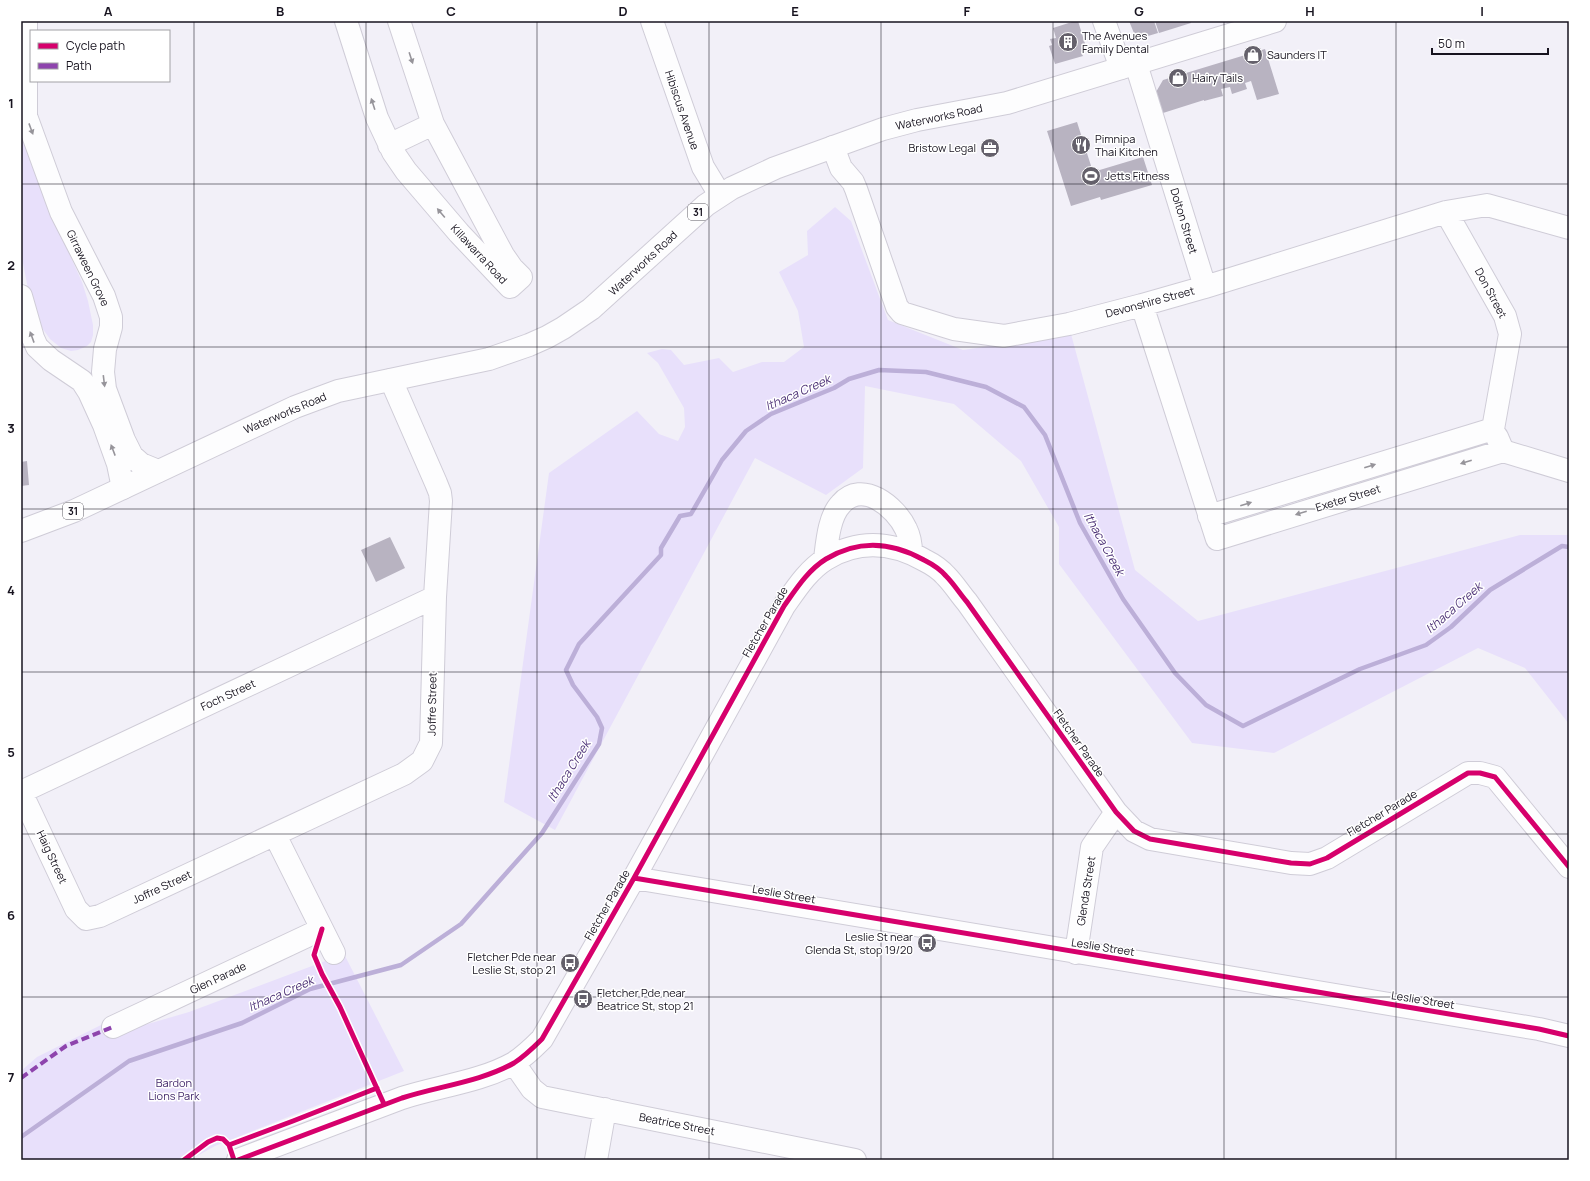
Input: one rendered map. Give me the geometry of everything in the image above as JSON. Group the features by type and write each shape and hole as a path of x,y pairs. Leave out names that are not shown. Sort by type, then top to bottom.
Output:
{"street":[{"name":"Girraween Grove","path":"26,21 23,75 26,116 61,212 107,305 111,320 111,327 104,354 103,379 123,488"},
{"name":"Killawarra Road","path":"346,21 377,118 389,145 406,171 476,253 510,287 521,277 509,265 432,124 399,21"},
{"name":"Hibiscus Avenue","path":"652,21 703,167 720,195"},
{"name":"Dolton Street","path":"1104,21 1128,66 1205,287"},
{"name":"Waterworks Road","path":"21,531 55,519 310,401 338,391 489,359 529,345 563,328 587,312 608,295 693,217 720,195 760,173 901,124 1007,103 1275,21"},
{"path":"389,145 432,124"},
{"name":"Devonshire Street","path":"833,147 841,168 853,182 856,189 897,307 902,313 954,329 1004,336 1069,324 1142,305 1205,287 1446,212 1487,205 1569,228"},
{"name":"Don Street","path":"1446,212 1505,316 1510,334 1494,428"},
{"path":"476,253 487,243 490,238 489,230"},
{"name":"Girraween Grove","path":"21,296 34,342 44,355 76,376 86,386 134,458 144,466 158,471"},
{"name":"Exeter Street","path":"1142,305 1208,516 1217,539 1503,451"},
{"path":"44,355 63,364 77,364 86,362 100,354 107,339"},
{"name":"Joffre Street","path":"86,918 100,916 404,774 422,760 431,743 435,597 440,493 391,380"},
{"path":"1208,516 1494,428 1503,451 1569,471"},
{"path":"825,559 827,539 835,514 840,505 847,498 857,494 872,496 884,502 896,513 906,527 911,542 911,552"},
{"name":"Fletcher Parade","path":"238,1160 390,1102 427,1090 484,1076 514,1063 528,1053 542,1039 634,878 784,606 803,579 825,559 844,549 865,545 884,545 900,548 911,552 946,575 967,602 1116,812 1134,831 1150,839 1291,863 1310,864 1327,858 1468,773 1480,772 1495,777 1569,867"},
{"name":"Foch Street","path":"21,792 435,597"},
{"name":"Haig Street","path":"21,792 76,909 86,918"},
{"name":"Glenda Street","path":"1076,953 1092,847 1116,812"},
{"path":"275,834 334,953"},
{"name":"Leslie Street","path":"634,878 1076,953 1539,1029 1569,1036"},
{"name":"Glen Parade","path":"113,1027 322,929"},
{"name":"Beatrice Street","path":"514,1063 532,1089 542,1097 855,1160"},
{"path":"596,1160 605,1109"}],"green space":[{"path":"21,122 59,231 82,282 88,301 93,325 93,335 91,342 87,346 78,350 71,351 61,348 50,339 40,325 29,294 21,253"},
{"path":"835,207 851,221 888,320 963,350 1071,334 1135,570 1198,621 1520,535 1569,535 1569,724 1525,668 1478,648 1274,753 1192,743 1059,564 1059,527 1021,461 954,404 865,386 863,468 826,495 755,458 555,830 504,802 549,473 637,411 659,434 678,441 685,427 684,408 658,363 647,353 662,349 671,350 684,365 719,358 733,372 762,362 784,362 804,347 798,311 779,272 808,255 807,231"},
{"name":"Bardon Lions Park","path":"344,954 404,1071 215,1146 190,1160 21,1160 21,1071 37,1057 109,1021 117,1033 189,1012"}],"building":[{"name":"The Avenues Family Dental","path":"1078,21 1087,50 1081,52 1083,56 1055,64 1049,46 1052,45 1050,39 1056,38 1053,28"},
{"path":"1129,21 1154,21 1158,33 1138,39 1136,38"},
{"path":"1155,21 1190,21 1191,23 1159,33"},
{"path":"1265,49 1279,94 1257,100 1251,81 1245,83 1247,89 1232,94 1230,87 1221,89 1223,96 1204,100 1163,113 1156,92 1163,80"},
{"path":"1077,122 1093,172 1143,157 1152,185 1101,200 1100,197 1071,206 1047,131"},
{"path":"27,461 29,485 21,486 21,462"},
{"path":"390,537 405,568 376,582 361,550"}],"waterway":[{"name":"Ithaca Creek","path":"21,1137 129,1061 242,1023 310,989 401,965 461,924 542,833 599,744 602,728 597,717 573,685 566,670 579,644 661,555 661,548 680,516 691,514 722,460 746,431 771,414 834,388 849,379 879,370 926,372 986,387 1024,407 1045,435 1080,523 1123,599 1175,673 1206,705 1243,726 1360,669 1426,645 1451,627 1490,590 1562,546 1569,547"}],"marked path":[{"path":"21,1078 66,1046 113,1027"}],"cycle path":[{"path":"238,1160 402,1098 487,1075 514,1063 532,1049 542,1039 634,878 784,606 803,580 820,563 851,548 875,545 900,549 927,562 944,573 967,602 1116,812 1134,831 1150,839 1291,863 1310,864 1327,858 1468,773 1480,773 1495,777 1569,867"},
{"path":"634,878 1539,1029 1569,1036"},
{"path":"322,929 314,955 322,974 340,1007 384,1104"},
{"path":"229,1145 377,1088"},
{"path":"184,1160 208,1142 217,1138 223,1139 229,1145 234,1160"}],"place":[{"name":"The Avenues Family Dental","path":"1068,42"},
{"name":"Saunders IT","path":"1253,55"},
{"name":"Hairy Tails","path":"1178,78"},
{"name":"Pimnipa Thai Kitchen","path":"1081,145"},
{"name":"Bristow Legal","path":"990,148"},
{"name":"Jetts Fitness","path":"1091,176"},
{"name":"Leslie St near Glenda St, stop 19/20","path":"927,943"},
{"name":"Fletcher Pde near Leslie St, stop 21","path":"570,963"},
{"name":"Fletcher Pde near Beatrice St, stop 21","path":"583,999"}]}
